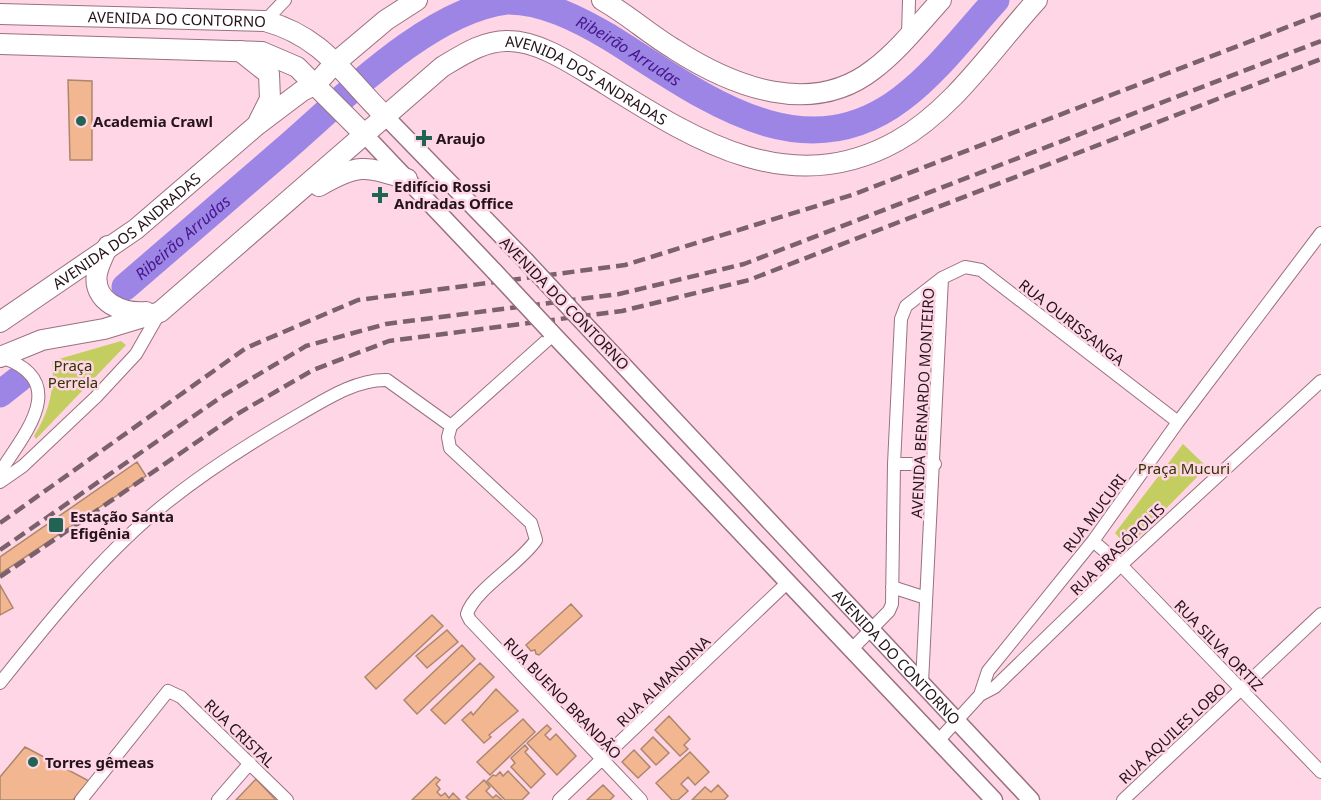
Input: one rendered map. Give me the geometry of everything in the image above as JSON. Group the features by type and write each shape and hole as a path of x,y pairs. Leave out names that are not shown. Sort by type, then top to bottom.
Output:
{"main road":[{"name":"AVENIDA DOS ANDRADAS","path":"0,322 136,229 257,125 302,91 318,87 386,20 417,0"},
{"path":"606,1 675,50 735,81 769,92 815,95 858,80 875,69 941,0"},
{"name":"AVENIDA DOS ANDRADAS","path":"0,356 42,340 104,329 160,312 295,196 379,111 442,67 488,44 509,40 531,45 578,67 723,150 770,164 821,166 873,152 897,141 924,123 968,79 1037,0"},
{"name":"AVENIDA DO CONTORNO","path":"0,14 265,21 300,32 338,66 525,260 1031,800"},
{"name":"AVENIDA DO CONTORNO","path":"0,44 238,50 262,52 280,57 297,67 360,129 994,800"},
{"path":"238,50 269,74 270,99 257,125"},
{"path":"295,196 345,172 361,167 374,168 407,179"},
{"path":"108,246 97,274 100,293 112,306 129,313 160,312"}],"street":[{"path":"265,21 285,0"},
{"path":"908,35 909,0"},
{"name":"RUA MUCURI","path":"980,696 988,671 1094,541 1178,422 1321,234"},
{"name":"RUA OURISSANGA","path":"942,278 965,267 981,270 1178,422"},
{"name":"AVENIDA BERNARDO MONTEIRO","path":"922,683 935,464 942,278"},
{"name":"AVENIDA BERNARDO MONTEIRO","path":"851,650 891,608 894,464 901,319 906,306 942,278"},
{"name":"AVENIDA DOS ANDRADAS","path":"0,482 23,466 104,388 136,354 160,312"},
{"path":"0,683 67,603 169,500 249,445 303,412 364,382 387,380 451,426 552,332"},
{"name":"AVENIDA DOS ANDRADAS","path":"0,356 24,366 31,373 38,392 39,403 29,427 0,472"},
{"name":"RUA BRASÓPOLIS","path":"938,741 980,696 995,687 1121,565 1321,381"},
{"name":"RUA BUENO BRANDÃO","path":"451,426 448,437 450,448 531,523 536,540 524,556 473,602 467,614 473,626 641,800"},
{"path":"894,464 935,464"},
{"name":"RUA SILVA ORTIZ","path":"1094,541 1121,565 1321,772"},
{"name":"RUA ALMANDINA","path":"559,800 787,583"},
{"path":"892,587 926,598"},
{"name":"RUA AQUILES LOBO","path":"1123,800 1321,614"},
{"name":"RUA CRISTAL","path":"81,800 168,692 181,697 287,800"},
{"path":"219,800 250,763"}],"green space":[{"name":"Praça Perrela","path":"121,341 126,345 36,439 34,436 44,418 50,400 53,381 52,361"},
{"name":"Praça Mucuri","path":"1183,444 1207,467 1128,547 1115,533"}],"building":[{"name":"Academia Crawl","path":"68,80 92,81 92,160 70,160"},
{"path":"137,462 146,476 0,574 0,557"},
{"path":"0,585 13,608 0,615"},
{"path":"571,604 582,616 539,655 535,650 531,651 526,645"},
{"path":"432,615 443,626 376,689 365,677"},
{"path":"447,630 458,642 427,668 416,656"},
{"path":"462,645 475,659 417,714 404,700"},
{"path":"480,663 494,677 445,724 431,710"},
{"path":"496,689 518,711 489,735 491,737 484,743 462,720 471,712 473,715"},
{"path":"669,716 690,739 684,745 688,749 680,756 655,730"},
{"path":"523,719 535,732 490,775 477,762"},
{"path":"547,725 551,729 545,735 550,740 556,734 576,756 557,775 527,743"},
{"path":"653,737 669,753 656,765 641,749"},
{"path":"525,745 528,749 525,752 545,774 531,788 511,767 515,763 511,758"},
{"name":"Torres gêmeas","path":"25,747 89,781 73,800 0,800 0,777"},
{"path":"634,750 650,767 638,778 622,762"},
{"path":"690,752 709,772 695,785 688,777 681,784 688,791 678,800 672,800 656,783"},
{"path":"508,771 529,793 522,800 505,800 487,781 493,775 496,776 500,772 503,776"},
{"path":"436,777 440,780 436,784 440,789 437,792 441,796 445,793 449,798 453,793 460,800 412,800"},
{"path":"256,779 276,800 236,800"},
{"path":"484,780 490,787 486,791 493,798 496,795 502,800 469,800 466,797"},
{"path":"603,785 614,796 610,800 587,800"},
{"path":"718,785 728,796 724,800 692,800 705,787 711,792"}],"waterway":[{"name":"Ribeirão Arrudas","path":"125,287 360,82 417,39 447,21 477,8 506,1 547,7 609,37 678,81 750,118 787,128 825,130 863,121 901,99 939,65 996,0"},
{"name":"Ribeirão Arrudas","path":"0,394 19,379"}],"railway":[{"path":"0,523 246,348 358,300 625,265 852,195 1321,14"},
{"path":"0,550 224,395 306,346 386,324 619,294 744,264 1321,41"},
{"path":"0,577 239,413 313,370 389,341 622,311 749,280 1321,59"}],"place":[{"name":"Academia Crawl","path":"81,121"},
{"name":"Araujo","path":"424,138"},
{"name":"Edifício Rossi Andradas Office","path":"380,195"},
{"name":"Estação Santa Efigênia","path":"56,525"},
{"name":"Torres gêmeas","path":"33,762"}]}
